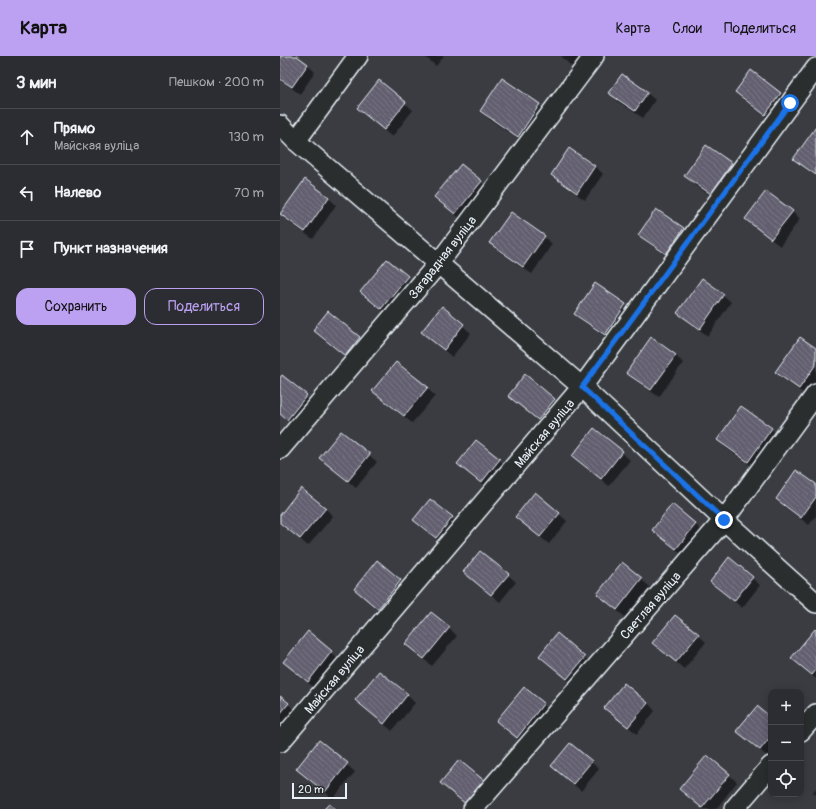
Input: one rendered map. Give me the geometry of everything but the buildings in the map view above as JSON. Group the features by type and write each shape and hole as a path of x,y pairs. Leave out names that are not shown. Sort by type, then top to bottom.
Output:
{"street":[{"path":"296,141 358,56"},
{"name":"Загарадная вуліца","path":"280,449 438,264 594,56"},
{"name":"Майская вуліца","path":"280,742 582,387 816,68"},
{"path":"280,125 296,141 582,387 724,520 816,603"},
{"name":"Светлая вуліца","path":"473,809 724,520 816,394"},
{"path":"804,728 816,714"},
{"path":"734,809 768,769"}],"route":[{"path":"724,520 582,387 790,103"}]}
